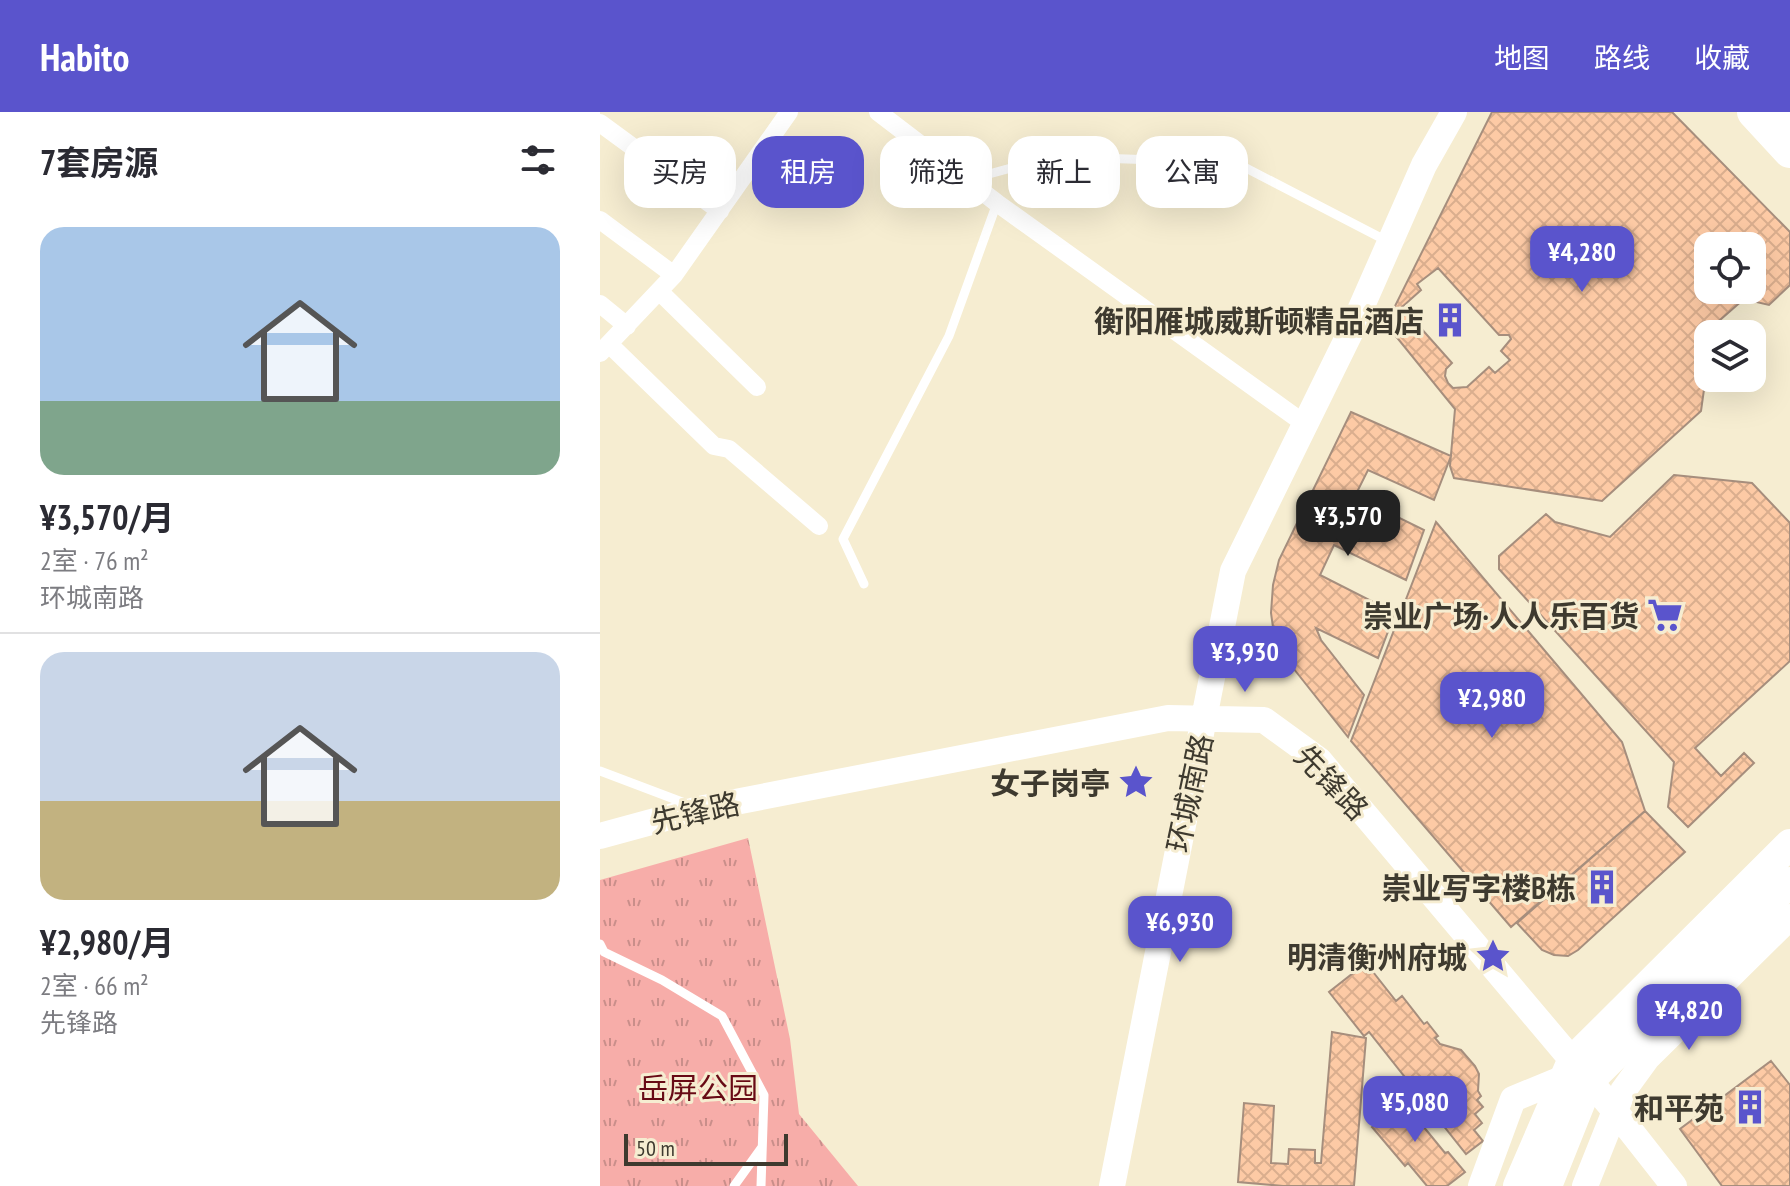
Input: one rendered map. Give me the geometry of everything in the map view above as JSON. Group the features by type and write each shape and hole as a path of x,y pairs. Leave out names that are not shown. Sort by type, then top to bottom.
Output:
{"highway":[{"path":"1754,112 1790,151"}],"main road":[{"path":"1518,1186 1577,1079 1790,844"},
{"path":"1547,1186 1577,1079 1790,882"}],"street":[{"path":"789,112 674,275 604,349 714,446 729,449 819,526"},
{"path":"878,112 910,136"},
{"name":"环城南路","path":"1112,1186 1233,571 1350,333 1424,165 1454,112"},
{"path":"600,123 720,211"},
{"path":"992,199 1305,424"},
{"path":"600,220 674,275"},
{"path":"659,291 757,387"},
{"path":"600,304 627,326"},
{"name":"先锋路","path":"600,836 1168,718 1203,726 1264,720 1319,760 1611,1121 1674,1186"},
{"name":"先锋路","path":"600,848 701,814"},
{"path":"1585,1186 1623,1091 1647,1058 1790,917"},
{"path":"1481,1186 1513,1099 1577,1079"},
{"name":"先锋路","path":"1611,1121 1652,1186"}],"lane":[{"path":"992,173 1026,164 1097,158 1215,162 1246,168 1390,242"},
{"path":"864,584 843,539 949,336 997,203"},
{"path":"600,771 701,814"},
{"path":"600,944 604,952 662,980 722,1016 764,1095 761,1186"},
{"path":"734,1186 763,1146"}],"green space":[{"name":"岳屏公园","path":"748,838 790,1039 799,1114 858,1186 600,1186 600,880"}],"building":[{"path":"1492,112 1672,112 1790,232 1790,285 1769,305 1765,304 1766,232 1694,232 1694,304 1738,304 1720,320 1694,320 1694,392 1704,392 1701,411 1602,501 1454,478 1450,466 1455,409 1386,324"},
{"name":"衡阳雁城威斯顿精品酒店","path":"1438,268 1499,335 1509,335 1511,339 1501,351 1510,360 1495,373 1489,367 1467,387 1453,388 1448,383 1446,369 1452,363 1402,307 1421,290 1417,284"},
{"path":"1351,412 1451,456 1434,500 1368,470 1355,496 1424,530 1406,580 1334,545 1320,575 1395,613 1378,658 1316,628 1321,640 1364,695 1348,737 1282,654 1275,642 1271,613 1279,560"},
{"name":"崇业广场·人人乐百货","path":"1674,475 1752,483 1790,523 1790,661 1695,748 1721,776 1744,753 1754,763 1688,827 1668,807 1674,762 1499,569 1499,556 1546,514 1555,522 1610,537"},
{"path":"1436,522 1622,742 1645,811 1511,927 1351,741"},
{"name":"崇业写字楼B栋","path":"1645,811 1685,852 1578,950 1568,956 1542,950 1517,923"},
{"path":"1366,963 1396,1001 1402,996 1424,1024 1427,1022 1440,1044 1461,1050 1475,1066 1481,1096 1477,1100 1483,1107 1475,1114 1482,1123 1474,1130 1483,1141 1466,1154 1369,1032 1364,1036 1329,992"},
{"path":"1332,1032 1366,1038 1354,1186 1283,1186 1238,1182 1244,1103 1274,1106 1271,1163 1288,1164 1289,1149 1315,1150 1315,1163 1321,1163"},
{"name":"和平苑","path":"1771,1061 1790,1085 1790,1186 1722,1186 1680,1129"},
{"path":"1396,1093 1445,1153 1448,1152 1465,1172 1447,1186 1427,1186 1408,1163 1405,1166 1372,1127 1379,1121 1375,1116 1379,1112 1377,1109"}],"place":[{"name":"衡阳雁城威斯顿精品酒店","path":"1450,320"},
{"name":"崇业广场·人人乐百货","path":"1665,615"},
{"name":"女子岗亭","path":"1136,782"},
{"name":"崇业写字楼B栋","path":"1602,887"},
{"name":"明清衡州府城","path":"1493,956"},
{"name":"和平苑","path":"1750,1107"}]}
